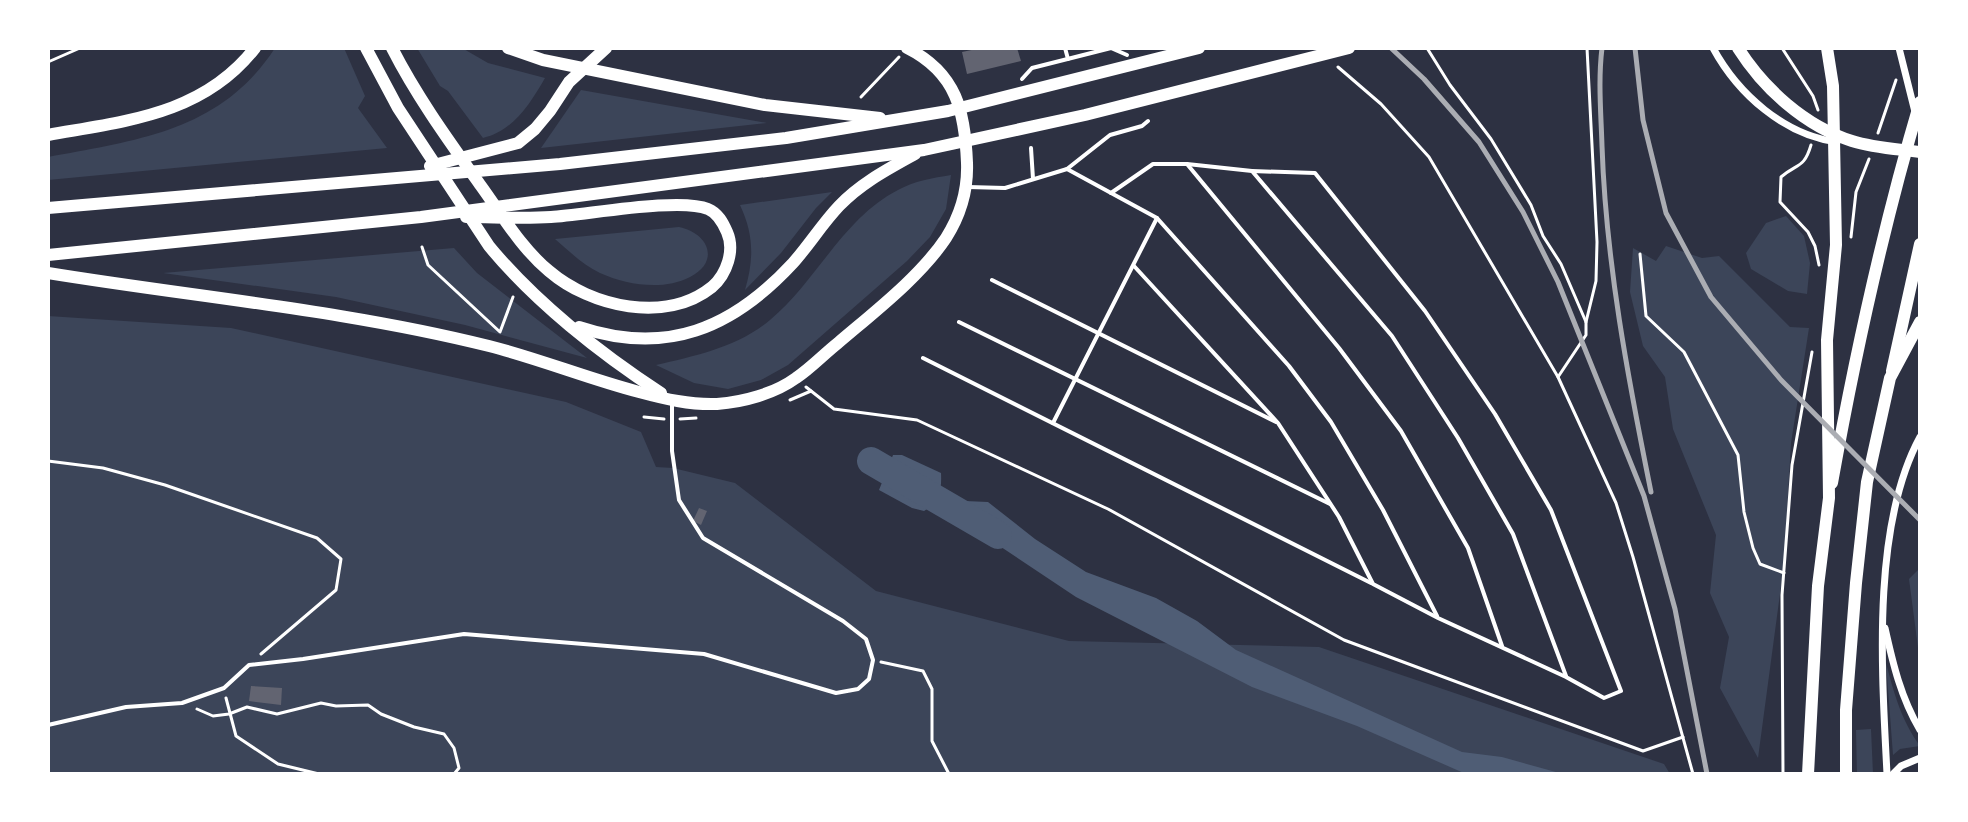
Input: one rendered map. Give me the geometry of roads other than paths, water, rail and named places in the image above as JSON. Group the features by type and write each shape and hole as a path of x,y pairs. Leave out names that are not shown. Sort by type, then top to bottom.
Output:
{"main road":[{"path":"48,135 174,108 199,97 227,78 255,48"},
{"path":"366,48 398,108 489,246 536,297 624,369 672,401"},
{"path":"392,48 424,106 521,242 548,271 590,297 629,306 658,307 683,303 719,281 728,262 730,246 719,217 708,209 683,204 549,217 421,217"},
{"path":"508,48 543,60 765,105 899,120"},
{"path":"360,180 452,162 518,143 542,120 569,82 606,48"},
{"path":"48,208 560,164 786,138 932,114 1199,48"},
{"path":"48,255 421,217 924,150 1085,115 1349,48"},
{"path":"1738,48 1773,91 1798,113 1853,142 1920,152"},
{"path":"1827,48 1833,86 1836,245 1827,340 1829,498"},
{"path":"48,273 346,318 476,344 672,401 714,404 740,401 796,379 903,286 946,238 956,218 966,187 966,149 957,101 951,83 940,70 925,57 905,51"},
{"path":"1808,774 1818,586 1829,498 1846,406 1897,186 1920,102"},
{"path":"624,369 619,354 624,345 694,333 715,326 745,306 791,264 840,205 876,175 924,150"},
{"path":"1846,774 1846,710 1867,482 1920,244"},
{"path":"1890,378 1919,324"},
{"path":"572,325 605,336 641,341"}],"street":[{"path":"1713,48 1736,85 1759,106 1805,134 1834,142 1853,142"},
{"path":"1899,48 1916,117"},
{"path":"1887,774 1881,654 1886,566 1895,512 1912,452 1920,437"},
{"path":"1883,618 1896,675 1920,730"},
{"path":"1893,774 1901,766 1920,758"}],"lane":[{"path":"1065,48 1068,59"},
{"path":"1022,79 1032,68 1111,48 1127,55"},
{"path":"966,187 1005,188 1067,169 1110,135 1142,126 1148,121"},
{"path":"1031,148 1033,179"},
{"path":"923,358 1438,618 1502,646 1604,698 1621,691 1551,510 1495,414 1425,311 1315,173 1153,164 1111,193"},
{"path":"1187,164 1339,348 1401,431 1468,548 1502,646"},
{"path":"1067,169 1157,218 1289,366 1331,422 1383,510 1438,618"},
{"path":"1252,171 1392,336 1458,438 1513,534 1566,677"},
{"path":"1053,423 1157,218"},
{"path":"1134,266 1278,423 1331,504 1373,584"},
{"path":"992,280 1278,423"},
{"path":"959,322 1331,504"},
{"path":"48,725 126,707 182,703 224,688 249,665 464,634 704,654 836,693 858,689 869,679 873,660 866,639 843,621 703,538 679,500 672,451 672,401"}],"waterway":[{"path":"871,461 998,535"}],"railway":[{"path":"1391,48 1424,79 1479,142 1523,212 1558,282 1644,496 1675,609 1707,774"},
{"path":"1602,48 1601,109 1608,233 1626,363 1651,492"},
{"path":"1635,48 1643,120 1666,213 1711,297 1781,380 1920,520"}]}
